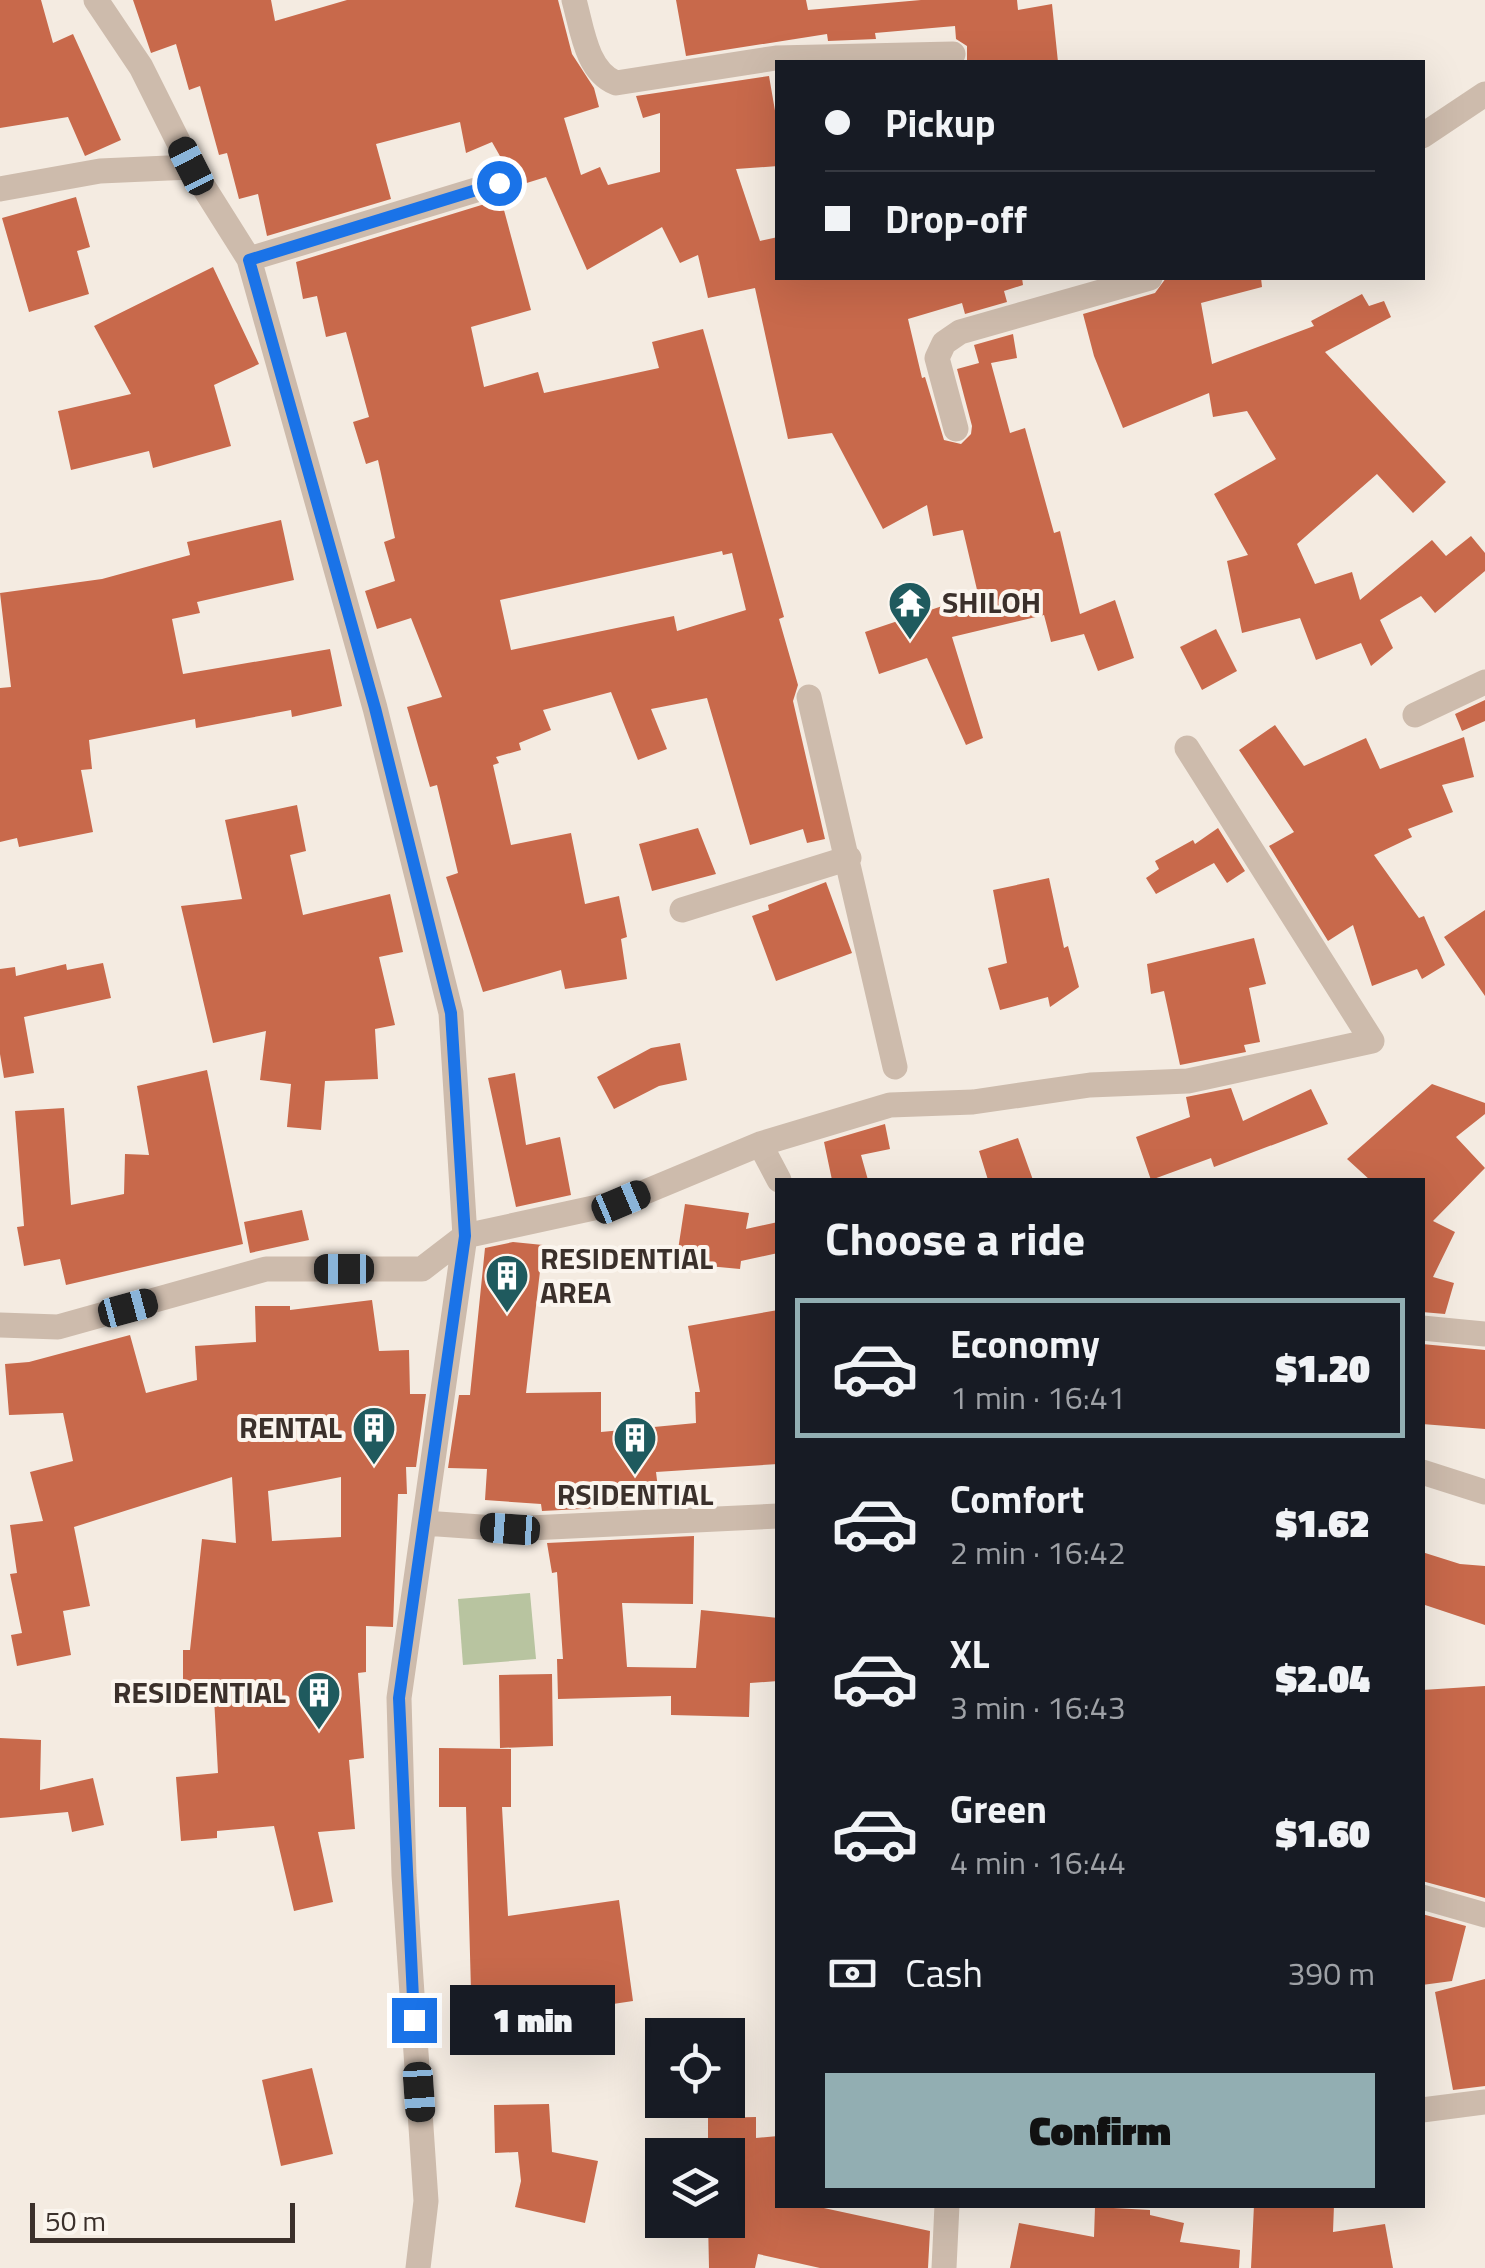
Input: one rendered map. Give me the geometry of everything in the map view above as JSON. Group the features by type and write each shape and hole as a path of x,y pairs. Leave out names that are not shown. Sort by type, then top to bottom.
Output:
{"street":[{"path":"96,0 142,68 191,166 249,260 375,708 451,1013 465,1236 399,1698 404,1875 426,2201 418,2268"},
{"path":"574,0 591,60 605,78 616,83 776,58 953,54"},
{"path":"1425,134 1485,94"},
{"path":"0,189 100,170 191,166"},
{"path":"249,260 499,183"},
{"path":"956,430 937,358 944,343 960,332 1143,280"},
{"path":"1416,715 1485,682"},
{"path":"808,697 849,858 895,1067"},
{"path":"0,1325 58,1327 266,1269 422,1270 465,1236 621,1202 760,1144 890,1105 972,1102 1090,1085 1188,1081 1372,1040 1187,748"},
{"path":"682,910 849,858"},
{"path":"760,1144 778,1178"},
{"path":"1425,1328 1485,1334"},
{"path":"1425,1473 1485,1492"},
{"path":"424,1523 510,1529 775,1516"},
{"path":"1425,1901 1485,1914"},
{"path":"1425,2110 1485,2102"},
{"path":"944,2268 947,2208"}],"green space":[{"path":"530,1593 536,1659 463,1665 458,1599"}],"building":[{"path":"0,0 41,0 53,43 73,34 121,140 85,156 68,117 0,128"},
{"path":"133,0 271,0 275,21 347,0 558,0 572,54 594,88 599,107 564,118 581,175 600,167 608,185 660,172 660,113 643,118 636,96 769,76 775,111 775,166 736,169 760,241 775,238 775,280 1022,280 1023,285 1004,291 1007,302 965,314 962,303 908,319 922,378 925,377 944,440 961,444 971,434 972,426 957,369 979,363 974,345 1013,334 1017,358 991,363 1010,433 1025,428 1054,533 1060,531 1080,614 1115,600 1134,658 1098,671 1084,634 1051,642 1044,615 952,637 983,738 966,745 927,658 879,674 865,632 978,594 963,530 933,536 927,505 883,529 832,433 788,439 755,288 708,298 698,255 680,263 662,227 587,270 546,177 517,186 492,142 466,153 460,122 376,144 391,199 267,236 258,194 239,199 227,153 219,155 200,86 189,90 176,44 151,53"},
{"path":"676,0 806,0 808,10 921,0 1017,0 1018,10 1052,4 1058,60 967,60 967,46 956,39 955,26 875,33 876,39 828,41 827,34 686,56"},
{"path":"76,197 90,247 77,251 89,294 29,312 2,218"},
{"path":"501,199 531,310 471,327 484,387 538,372 544,393 659,368 652,342 703,329 784,617 779,619 798,685 793,701 825,839 807,843 803,829 750,845 707,698 651,709 667,749 638,760 611,692 543,710 551,730 519,743 521,750 496,757 499,763 493,765 511,845 571,833 585,904 619,896 627,937 621,939 627,979 565,989 561,970 483,992 446,877 458,873 437,785 430,787 407,707 442,697 411,618 377,629 365,591 395,581 384,542 395,538 378,460 366,464 353,422 369,417 346,332 326,337 317,296 303,299 296,262","holes":["722,551 723,555 732,553 746,610 677,631 674,616 511,650 500,600"]},
{"path":"213,267 259,364 214,385 231,446 153,468 149,451 71,470 58,411 131,394 94,326"},
{"path":"1165,280 1261,280 1262,287 1201,303 1212,364 1314,326 1311,321 1362,294 1369,306 1384,301 1391,317 1325,352 1446,482 1413,513 1377,474 1297,544 1315,584 1352,572 1360,600 1432,540 1446,556 1471,536 1485,553 1485,571 1435,613 1421,596 1380,620 1393,648 1371,666 1361,643 1316,660 1300,618 1242,633 1227,561 1248,555 1214,494 1276,459 1247,411 1213,417 1209,393 1123,428 1094,356 1083,314 1155,293"},
{"path":"281,520 294,580 197,602 200,613 172,619 183,674 330,649 342,706 292,717 291,710 196,728 195,719 89,740 92,769 81,770 93,832 19,847 17,838 0,842 0,688 11,687 0,593 102,579 190,555 187,542"},
{"path":"1216,629 1237,671 1202,690 1180,647"},
{"path":"1485,700 1485,721 1462,731 1455,714"},
{"path":"1275,725 1304,766 1366,738 1380,769 1464,737 1474,777 1442,785 1453,812 1408,829 1412,837 1374,855 1419,918 1424,916 1445,965 1422,979 1417,969 1372,986 1353,925 1328,941 1269,846 1294,832 1239,750"},
{"path":"297,805 306,851 290,855 303,915 390,894 403,952 379,957 395,1025 375,1029 378,1079 325,1081 321,1130 287,1127 291,1084 260,1080 266,1031 213,1043 181,906 242,899 225,820"},
{"path":"698,828 716,874 652,891 639,844"},
{"path":"1218,828 1245,871 1227,883 1214,863 1156,894 1146,878 1159,869 1155,861 1193,840 1195,844"},
{"path":"1049,878 1064,948 1068,946 1079,987 1050,1007 1048,997 1000,1010 988,968 1007,963 993,890"},
{"path":"826,882 852,953 776,981 752,916 769,910 768,905"},
{"path":"1485,910 1485,996 1444,937"},
{"path":"1254,938 1266,984 1249,988 1260,1042 1244,1045 1246,1052 1180,1065 1164,991 1151,994 1147,964"},
{"path":"103,963 111,998 24,1017 34,1073 4,1078 0,1054 0,969 15,967 16,976 66,964 67,970"},
{"path":"680,1043 687,1080 659,1086 614,1109 597,1077 651,1048"},
{"path":"207,1070 243,1244 66,1285 60,1259 24,1266 17,1227 24,1226 15,1111 64,1108 71,1205 124,1194 125,1154 149,1155 137,1086"},
{"path":"515,1073 526,1145 560,1137 571,1195 516,1207 488,1078"},
{"path":"1432,1084 1485,1103 1485,1114 1456,1137 1485,1168 1433,1221 1455,1232 1433,1277 1454,1283 1445,1314 1425,1312 1425,1178 1368,1178 1347,1159"},
{"path":"1231,1088 1243,1121 1311,1089 1328,1124 1214,1167 1211,1158 1150,1178 1136,1137 1190,1117 1186,1097"},
{"path":"885,1124 890,1149 861,1155 867,1178 832,1178 824,1142"},
{"path":"1018,1138 1032,1178 987,1178 979,1151"},
{"path":"685,1204 749,1213 746,1229 775,1223 775,1254 741,1261 740,1269 676,1263"},
{"path":"302,1210 309,1240 250,1253 244,1222"},
{"path":"513,1242 543,1245 526,1393 601,1392 601,1432 696,1423 695,1392 700,1392 688,1326 775,1311 775,1464 656,1472 660,1505 542,1511 541,1504 485,1500 487,1469 448,1468 459,1395 470,1395 485,1248"},
{"path":"372,1300 379,1351 409,1350 410,1394 426,1394 416,1467 406,1467 407,1494 398,1494 393,1627 366,1626 366,1672 358,1673 364,1758 349,1760 355,1829 318,1832 333,1902 294,1911 274,1826 217,1831 217,1838 181,1841 176,1777 218,1773 214,1697 183,1696 183,1650 190,1650 202,1539 236,1543 232,1477 74,1527 90,1606 63,1611 71,1655 17,1666 11,1635 22,1633 10,1574 17,1573 10,1525 43,1521 30,1472 73,1461 63,1413 9,1415 5,1364 29,1362 130,1335 146,1393 197,1380 195,1346 256,1342 255,1306 290,1306 290,1310","holes":["341,1477 341,1537 272,1541 268,1491"]},
{"path":"1425,1344 1485,1350 1485,1429 1425,1424"},
{"path":"694,1536 693,1604 622,1603 627,1667 696,1668 701,1610 775,1618 775,1681 750,1683 749,1717 671,1715 671,1696 558,1699 557,1659 563,1659 557,1572 552,1573 547,1543"},
{"path":"1425,1553 1460,1564 1485,1566 1485,1625 1425,1605"},
{"path":"552,1674 553,1746 500,1748 499,1675"},
{"path":"1485,1686 1485,1898 1425,1882 1425,1690"},
{"path":"0,1738 41,1740 40,1790 93,1778 104,1825 72,1832 68,1812 0,1818"},
{"path":"439,1748 511,1749 511,1807 502,1807 508,1916 619,1900 633,2001 560,2012 557,1992 471,1991 466,1807 439,1807"},
{"path":"1425,1915 1466,1926 1452,1981 1425,1985"},
{"path":"1485,1979 1485,2086 1453,2090 1435,1992"},
{"path":"312,2068 333,2154 281,2166 262,2080"},
{"path":"549,2104 552,2152 598,2161 585,2223 515,2207 521,2181 518,2152 495,2153 494,2105"},
{"path":"756,2117 756,2138 775,2136 775,2208 824,2208 930,2231 928,2268 820,2268 758,2254 755,2268 709,2268 708,2238 745,2238 745,2138 708,2138 708,2118"},
{"path":"1095,2208 1150,2210 1150,2215 1184,2223 1180,2242 1240,2250 1239,2268 1010,2268 1019,2223 1094,2237"},
{"path":"1254,2208 1334,2208 1333,2232 1385,2224 1393,2268 1251,2268"}],"place":[{"name":"SHILOH","path":"910,641"},
{"name":"RESIDENTIAL AREA","path":"507,1314"},
{"name":"RENTAL","path":"374,1466"},
{"name":"RSIDENTIAL","path":"635,1476"},
{"name":"RESIDENTIAL","path":"319,1731"}],"route":[{"path":"414,2020 404,1875 399,1698 465,1236 451,1013 375,708 249,260 499,183"}]}
